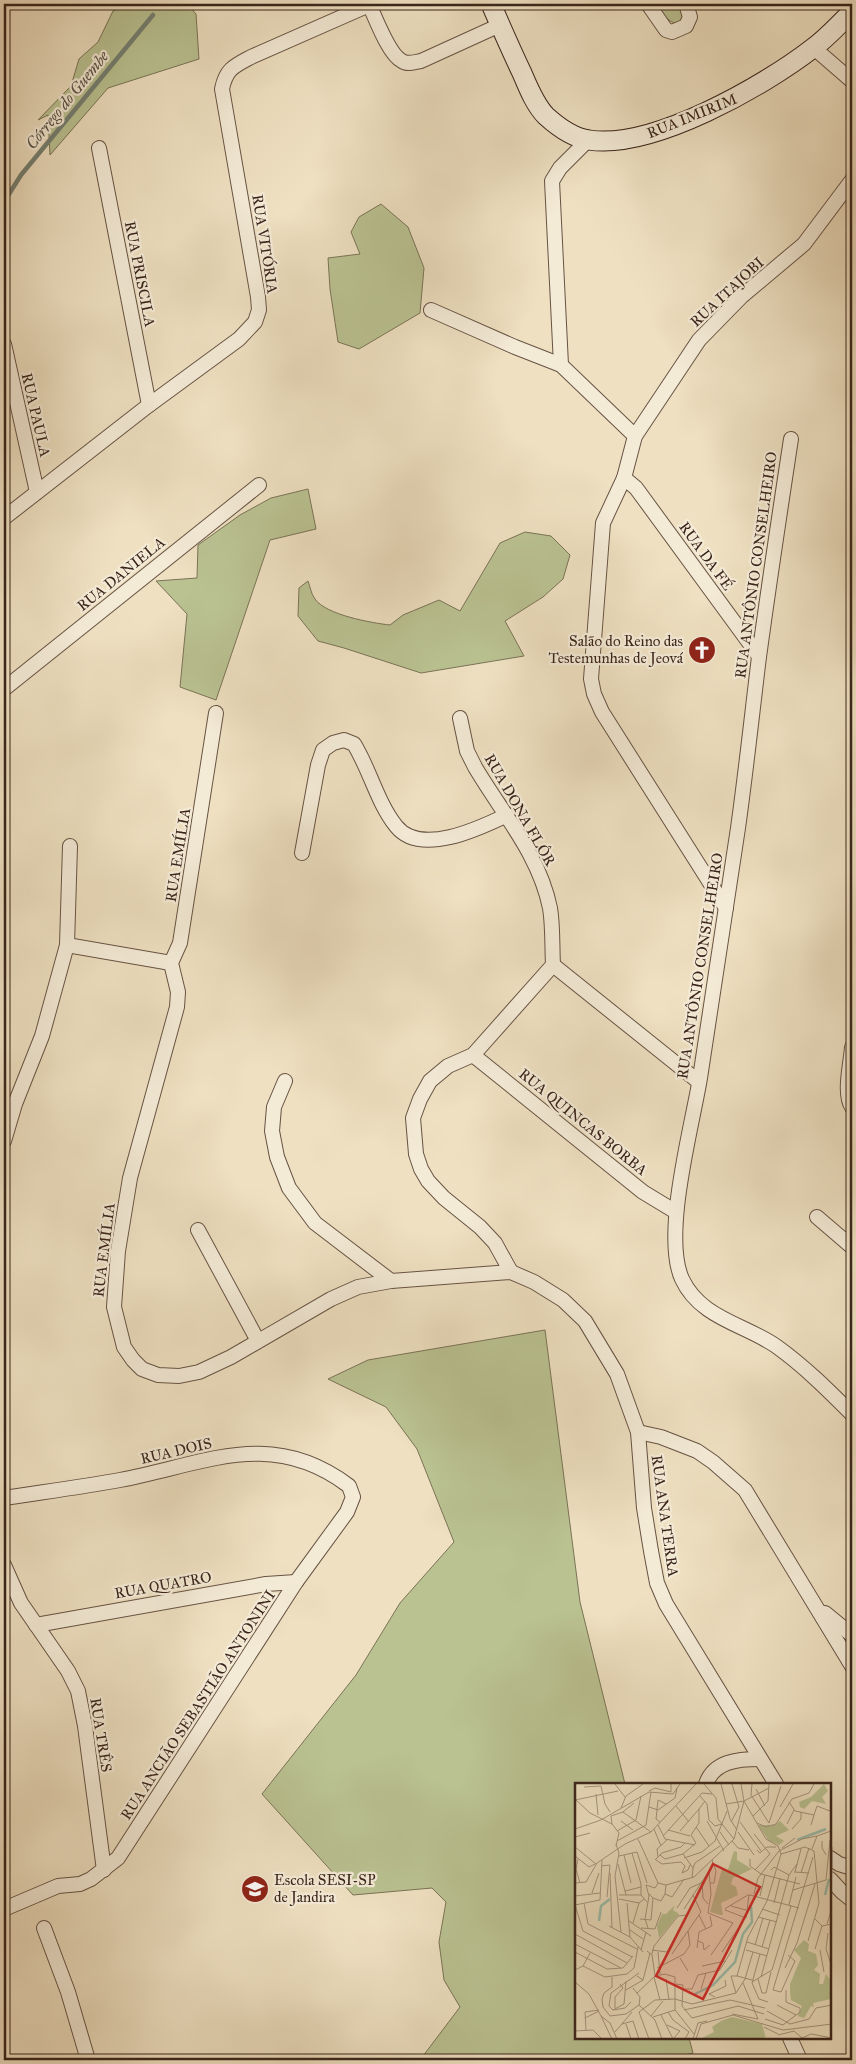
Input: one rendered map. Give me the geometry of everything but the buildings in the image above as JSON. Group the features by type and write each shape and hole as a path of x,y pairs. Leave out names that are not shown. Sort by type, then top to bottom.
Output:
{"street":[{"path":"369,4 393,52 400,61 408,64 421,61 500,25"},
{"name":"RUA VITÓRIA","path":"4,518 149,405 239,339 255,322 259,310 258,296 222,89 225,76 234,66 251,57 369,4"},
{"name":"RUA IMIRIM","path":"491,4 530,91 545,115 565,130 588,140 612,140 643,136 696,116 744,94 814,48 852,12"},
{"path":"648,4 666,30 672,32 686,26 690,17 686,4"},
{"path":"814,48 852,81"},
{"path":"561,365 552,181 560,168 588,140"},
{"name":"RUA PRISCILA","path":"99,148 149,405"},
{"name":"RUA ITAJOBI","path":"726,908 602,712 594,694 591,679 603,523 624,478 635,436 699,340 741,297 804,244 852,180"},
{"path":"431,310 561,365 635,436"},
{"name":"RUA PAULA","path":"4,344 38,492"},
{"name":"RUA ANTÔNIO CONSELHEIRO","path":"791,439 726,908 699,1082 676,1212 676,1261 681,1277 690,1293 700,1304 726,1320 774,1344 809,1371 852,1414"},
{"name":"RUA DA FÉ","path":"624,478 636,488 760,656"},
{"name":"RUA DANIELA","path":"4,689 259,485"},
{"name":"RUA EMÍLIA","path":"216,713 180,943 171,963 177,985 177,1007 130,1178 118,1251 114,1307 124,1347 142,1369 158,1375 179,1376 199,1372 231,1357 331,1299 358,1287 391,1280 512,1272 534,1282 563,1300 585,1321 617,1374 638,1432"},
{"name":"RUA DONA FLÔR","path":"460,718 467,750 485,784 534,860 545,888 550,910 553,965"},
{"path":"302,853 318,765 323,750 333,743 344,740 354,744 397,827 410,837 428,840 455,836 478,829 506,815"},
{"path":"4,1141 15,1104 42,1036 67,945 70,846"},
{"path":"67,945 171,963"},
{"path":"512,1272 494,1244 480,1227 444,1198 428,1181 421,1169 416,1154 412,1118 430,1081 448,1066 473,1055 553,965 699,1082"},
{"path":"852,1047 848,1090 848,1100 852,1108"},
{"name":"RUA QUINCAS BORBA","path":"473,1055 644,1192 676,1212"},
{"path":"285,1081 274,1107 272,1132 277,1157 289,1188 314,1223 391,1280"},
{"path":"817,1217 852,1247"},
{"path":"198,1230 258,1340"},
{"path":"638,1432 661,1437 697,1452 730,1475 745,1490 852,1666"},
{"name":"RUA ANA TERRA","path":"638,1432 644,1508 656,1583 680,1628 775,1783"},
{"name":"RUA DOIS","path":"4,1498 121,1480 204,1460 252,1452 292,1457 318,1466 349,1486"},
{"name":"RUA ANCIÃO SEBASTIÃO ANTONINI","path":"4,1909 58,1886 80,1884 91,1879 118,1858 296,1582 347,1512 353,1497 349,1486"},
{"name":"RUA TRÊS","path":"4,1565 21,1603 68,1671 80,1699 86,1726 104,1870"},
{"name":"RUA QUATRO","path":"36,1625 266,1584 296,1582"},
{"path":"801,1584 824,1613 852,1635"},
{"path":"706,1783 709,1774 720,1766 746,1759 760,1759"},
{"path":"831,1859 839,1864 852,1868"},
{"path":"831,1880 852,1900"},
{"path":"44,1928 68,1992 88,2060"},
{"path":"790,2039 800,2060"}],"green space":[{"path":"129,4 187,4 196,14 199,59 108,88 50,155 48,115 38,120 71,86 79,59 98,42 113,11"},
{"path":"657,4 681,4 686,16 678,24 674,23 665,17"},
{"path":"381,204 408,227 424,268 420,313 359,349 338,342 330,289 328,258 360,254 351,232 359,217"},
{"path":"308,489 316,529 270,540 216,700 180,687 187,614 156,581 197,578 198,545 240,515 271,498"},
{"path":"525,532 551,536 570,555 563,579 543,597 505,621 524,656 421,673 318,641 298,616 299,588 308,581 314,597 321,605 339,614 372,622 390,625 403,615 439,600 460,611 500,543"},
{"path":"545,1330 580,1602 625,1783 575,1783 575,2039 689,2039 693,2053 667,2060 420,2060 460,2007 444,1980 439,1942 446,1902 432,1888 353,1895 262,1794 356,1675 400,1603 454,1542 417,1449 386,1407 328,1379 368,1360"}],"waterway":[{"name":"Córrego do Guembe","path":"4,202 21,175 153,15"}],"place":[{"name":"Salão do Reino das Testemunhas de Jeová","path":"702,650"},
{"name":"Escola SESI-SP de Jandira","path":"255,1889"}]}
